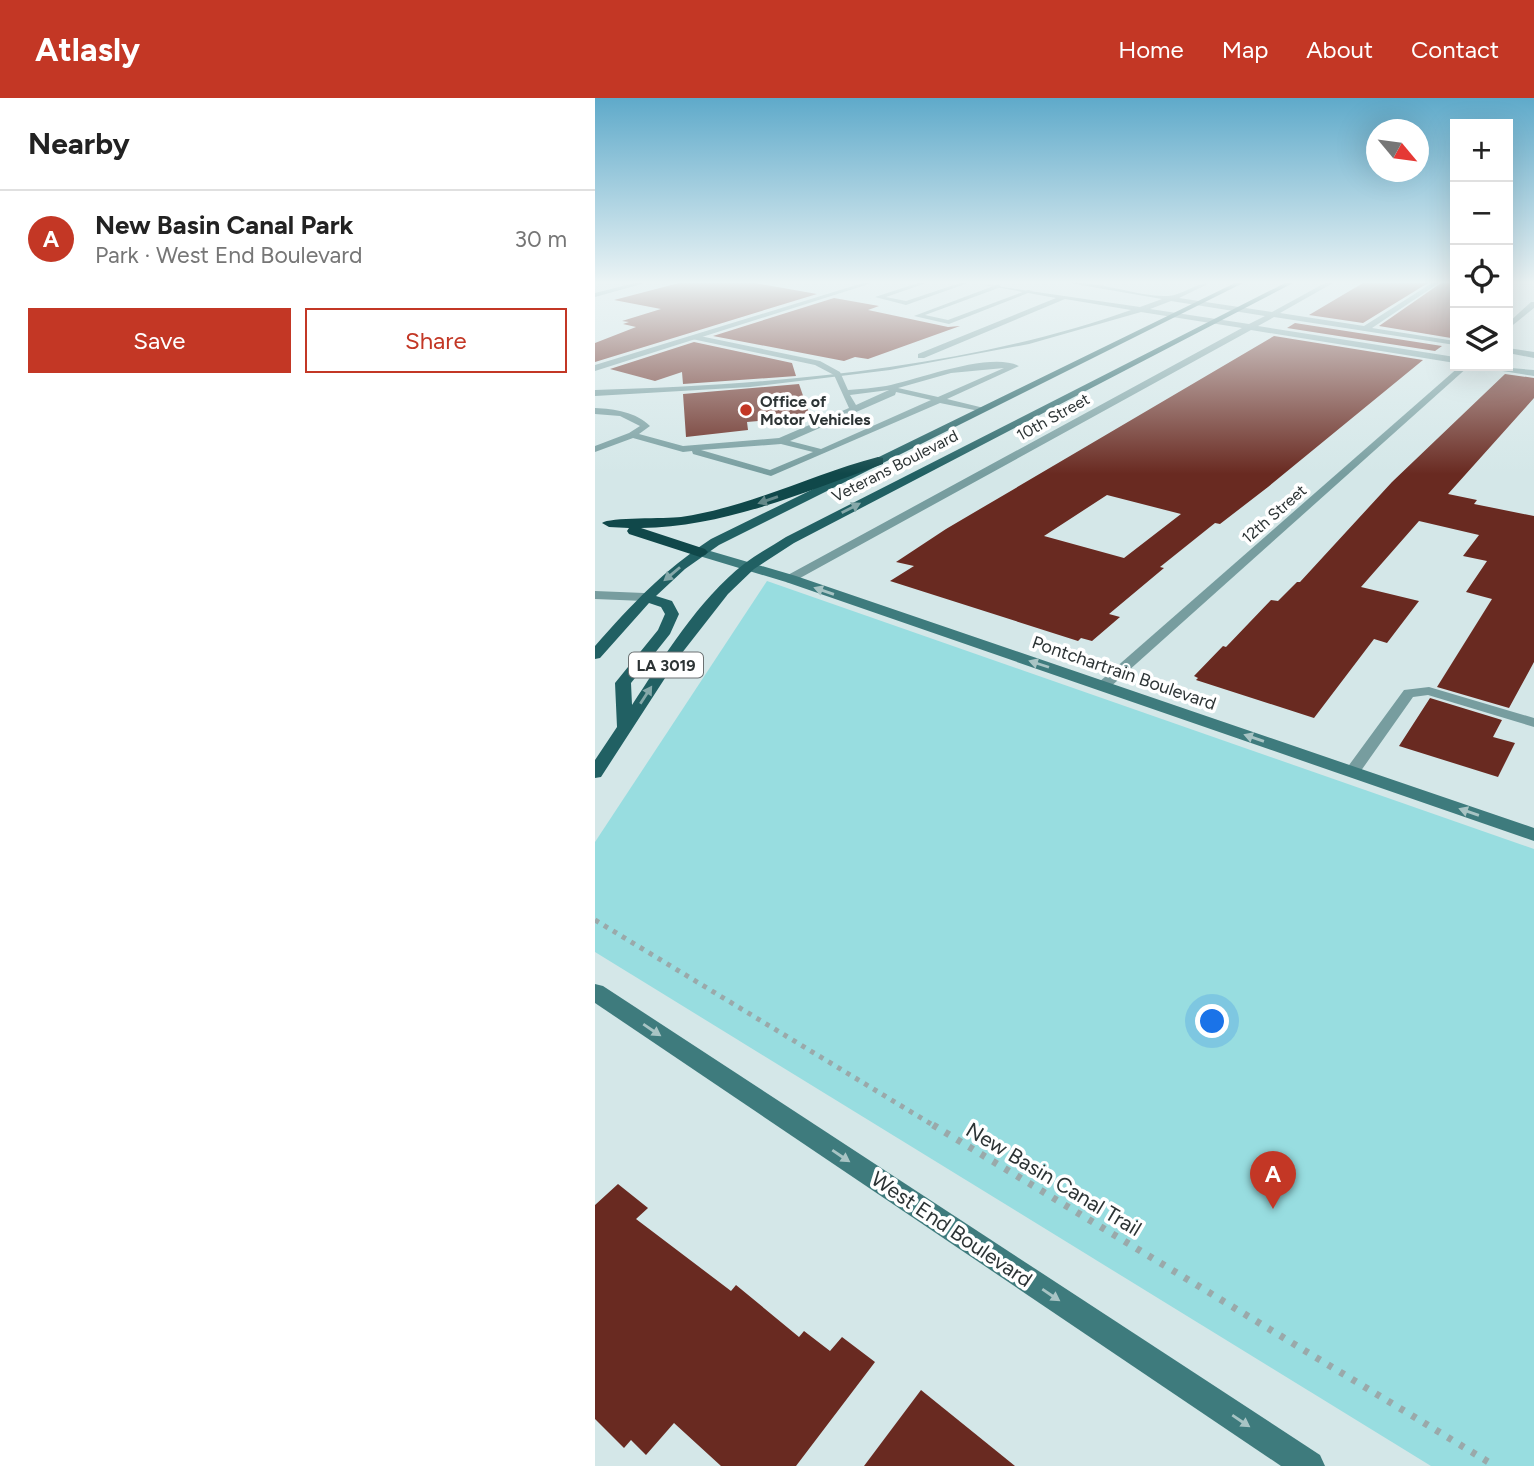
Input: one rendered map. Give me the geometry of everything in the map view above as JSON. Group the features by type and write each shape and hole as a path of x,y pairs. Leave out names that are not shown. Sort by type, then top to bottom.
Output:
{"highway":[{"path":"602,521 644,527 701,518 754,505 878,461"},
{"path":"602,521 700,552"}],"main road":[{"name":"Veterans Boulevard","path":"595,655 644,597 700,552 1110,347"},
{"name":"Veterans Boulevard","path":"595,773 672,656 723,591 749,566 790,540 1165,347"},
{"path":"981,410 1023,420"},
{"name":"Pontchartrain Boulevard","path":"700,552 791,579 1534,835"},
{"path":"625,727 623,683 666,631 671,614 667,604 644,597"},
{"name":"West End Boulevard","path":"595,992 1309,1466"}],"street":[{"path":"595,368 663,347"},
{"path":"892,368 944,347"},
{"path":"595,393 712,388 892,368 1010,347"},
{"name":"10th Street","path":"791,579 1216,347"},
{"path":"1374,347 1450,359"},
{"path":"1513,352 1534,355"},
{"path":"1513,370 1534,373"},
{"name":"12th Street","path":"1103,686 1459,371"}],"lane":[{"path":"741,347 817,363 838,374 854,409"},
{"path":"632,435 683,449 771,473 1015,366 989,364 906,382 854,409 781,441 683,449"},
{"path":"845,393 893,390 981,410"},
{"path":"595,411 627,415 646,426 632,435 595,449"},
{"path":"781,441 822,452"},
{"path":"595,595 644,597"},
{"path":"1352,772 1409,693 1429,691 1534,723"}],"path":[{"name":"New Basin Canal Trail","path":"595,920 1495,1466"}],"shaded area":[{"path":"767,581 1534,849 1534,1466 1431,1466 595,952 595,842"}],"building":[{"path":"595,347 644,347 595,362"},
{"path":"679,347 717,347 792,363 796,376 683,384 682,372 655,381 610,369"},
{"path":"770,347 902,347 868,359 855,357 844,361"},
{"path":"1256,347 1341,347 1423,360 1268,487 1220,524 1215,523 1160,567 1164,568 1109,614 1120,617 1092,641 1081,638 1078,641 890,581 914,566 896,562 946,529","holes":["1107,495 1181,514 1124,558 1044,536"]},
{"path":"1408,347 1441,347 1435,351"},
{"path":"1505,374 1534,378 1534,398 1448,494 1477,500 1474,504 1534,516 1534,662 1509,708 1437,687 1492,599 1466,592 1487,561 1463,556 1479,535 1419,521 1361,587 1419,601 1387,643 1374,639 1314,718 1196,680 1198,678 1194,676 1223,646 1226,647 1271,600 1278,601 1300,582 1392,482"},
{"name":"Office of Motor Vehicles","path":"799,384 810,416 747,422 748,430 686,437 683,394"},
{"path":"1430,698 1502,720 1493,737 1515,743 1498,777 1399,746"},
{"path":"618,1184 648,1208 636,1219 731,1291 736,1285 799,1337 804,1331 830,1351 842,1337 875,1362 796,1466 721,1466 674,1423 646,1455 631,1440 624,1448 595,1419 595,1205"},
{"path":"921,1390 1015,1466 864,1466"}],"place":[{"name":"Office of Motor Vehicles","path":"746,410"},
{"name":"New Basin Canal Park","path":"1273,1209"}]}
